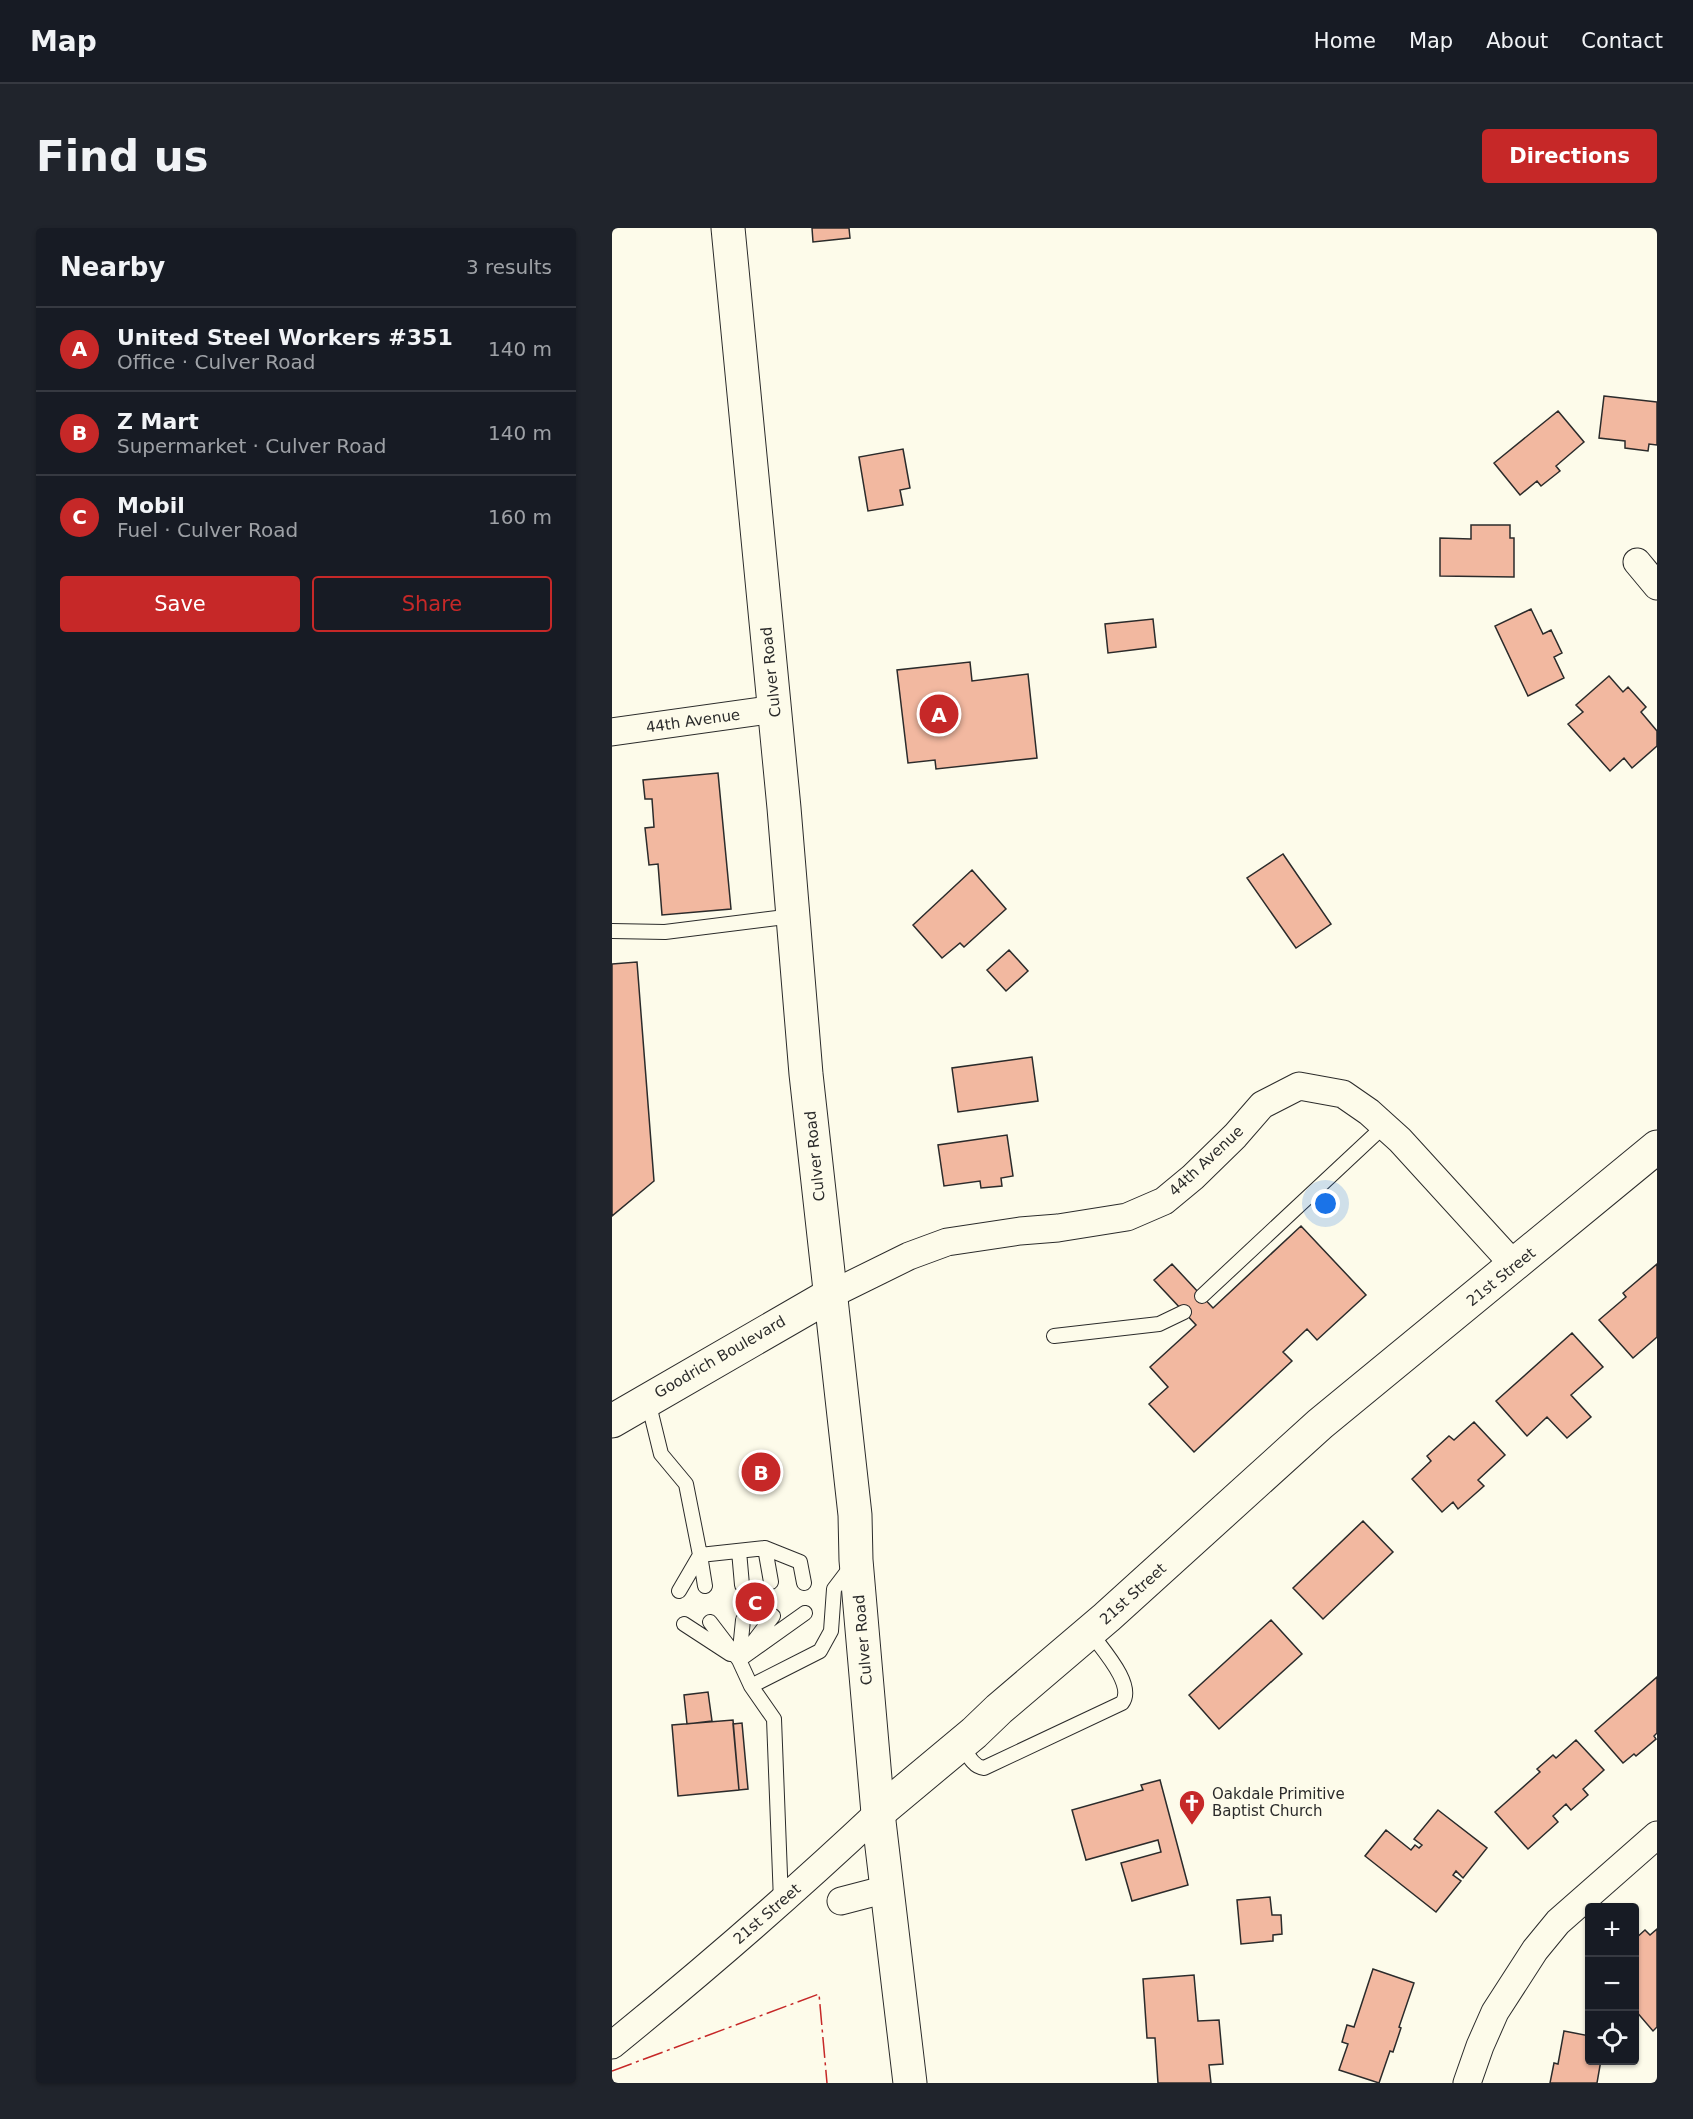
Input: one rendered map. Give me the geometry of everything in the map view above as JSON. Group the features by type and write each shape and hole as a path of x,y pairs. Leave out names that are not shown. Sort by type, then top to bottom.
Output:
{"main road":[{"name":"Culver Road","path":"728,228 775,709 806,1074 855,1515 856,1560 878,1813 910,2083"},
{"name":"21st Street","path":"878,1813 1090,1632 1320,1424 1657,1147"},
{"name":"Goodrich Boulevard","path":"612,1421 830,1295"}],"street":[{"path":"1637,562 1657,586"},
{"name":"44th Avenue","path":"612,732 775,709"},
{"name":"44th Avenue","path":"830,1295 909,1256 947,1242 1127,1218 1164,1201 1210,1161 1262,1105 1299,1086 1343,1094 1384,1126 1400,1140 1515,1266"},
{"name":"21st Street","path":"612,2045 696,1976 878,1813"},
{"path":"1467,2083 1495,2012 1535,1950 1558,1922 1657,1835"},
{"path":"841,1900 887,1889"}],"lane":[{"path":"612,930 666,932 793,916"},
{"path":"1202,1296 1384,1126"},
{"path":"1054,1336 1159,1324 1184,1312"},
{"path":"647,1399 661,1454 686,1484 705,1586"},
{"path":"700,1555 765,1548 800,1562 804,1583"},
{"path":"765,1548 771,1582"},
{"path":"739,1551 742,1585"},
{"path":"679,1591 700,1555"},
{"path":"751,1686 820,1652 831,1630 834,1588 856,1560"},
{"path":"739,1660 805,1613"},
{"path":"739,1660 773,1616"},
{"path":"739,1660 743,1620"},
{"path":"710,1622 739,1660 751,1686 774,1719 781,1901"},
{"path":"684,1624 739,1660"},
{"path":"961,1743 974,1764 978,1768 984,1768 1122,1703 1126,1698 1126,1687 1117,1669 1090,1632"}],"building":[{"path":"812,228 849,228 850,238 813,242"},
{"path":"1604,396 1657,402 1657,445 1649,444 1648,451 1625,448 1625,441 1599,438"},
{"path":"1558,411 1584,442 1556,466 1560,471 1541,486 1537,481 1520,495 1494,463"},
{"path":"903,449 910,488 900,490 903,505 868,511 859,457"},
{"path":"1471,525 1510,525 1510,538 1514,538 1514,577 1440,576 1440,538 1471,539"},
{"path":"1531,609 1543,634 1551,630 1562,653 1554,657 1564,678 1528,696 1495,626"},
{"path":"1153,619 1156,647 1108,653 1105,624"},
{"path":"970,662 972,681 1028,674 1037,758 936,769 935,760 908,763 897,670"},
{"path":"1609,676 1623,692 1628,687 1646,707 1641,712 1657,731 1657,746 1632,768 1624,758 1610,771 1568,724 1583,712 1576,705"},
{"path":"718,773 731,909 662,915 658,864 649,865 645,828 654,827 652,799 645,799 643,780"},
{"path":"1283,854 1331,924 1296,948 1247,878"},
{"path":"972,870 1006,909 964,947 960,943 942,958 913,925"},
{"path":"1009,950 1028,971 1006,991 987,970"},
{"path":"637,962 654,1181 612,1216 612,964"},
{"path":"1032,1057 1038,1101 958,1112 952,1068"},
{"path":"1007,1135 1013,1176 1001,1178 1002,1186 981,1188 980,1181 944,1186 938,1145"},
{"path":"1301,1226 1366,1295 1317,1340 1307,1329 1283,1352 1292,1361 1194,1452 1149,1404 1168,1387 1150,1367 1196,1325 1154,1280 1172,1264 1213,1308"},
{"path":"1657,1264 1657,1337 1633,1358 1599,1320 1626,1297 1623,1293"},
{"path":"1572,1333 1603,1367 1571,1395 1591,1417 1567,1438 1547,1417 1527,1436 1496,1401"},
{"path":"1474,1422 1505,1455 1478,1480 1484,1486 1458,1509 1453,1502 1442,1512 1412,1479 1431,1461 1427,1456 1449,1436 1454,1440"},
{"path":"1363,1521 1393,1552 1323,1619 1293,1588"},
{"path":"1271,1620 1302,1654 1219,1729 1189,1695"},
{"path":"1657,1677 1657,1733 1654,1736 1656,1739 1636,1756 1634,1754 1623,1763 1595,1731"},
{"path":"708,1692 712,1721 687,1724 684,1695"},
{"path":"733,1720 739,1790 678,1796 672,1725"},
{"path":"742,1723 748,1789 739,1790 733,1724"},
{"path":"1576,1740 1604,1770 1583,1789 1588,1795 1571,1810 1566,1804 1553,1816 1558,1822 1528,1849 1495,1812 1540,1772 1537,1769 1553,1755 1556,1758"},
{"path":"1160,1780 1188,1885 1132,1901 1121,1863 1161,1852 1158,1840 1086,1860 1072,1810 1143,1790 1141,1785"},
{"path":"1438,1810 1487,1848 1463,1878 1456,1871 1453,1875 1461,1881 1436,1912 1365,1856 1386,1830 1411,1850 1415,1845 1419,1848 1422,1845 1414,1839"},
{"path":"1270,1897 1272,1915 1281,1915 1282,1934 1273,1935 1273,1941 1241,1944 1237,1900"},
{"path":"1657,1929 1657,2027 1653,2031 1639,2015 1639,1935 1645,1930 1650,1935"},
{"path":"1373,1969 1414,1983 1393,2052 1390,2051 1379,2083 1339,2070 1348,2044 1342,2042 1347,2025 1354,2027"},
{"path":"1194,1975 1198,2021 1219,2020 1223,2064 1209,2065 1211,2083 1158,2083 1155,2038 1147,2038 1143,1979"},
{"path":"1564,2031 1585,2035 1585,2065 1600,2065 1597,2083 1550,2083 1554,2063 1558,2064"}],"power":[{"path":"612,2071 819,1994 827,2083"}],"place":[{"name":"United Steel Workers #351","path":"939,714"},
{"name":"Z Mart","path":"761,1472"},
{"name":"Mobil","path":"755,1602"},
{"name":"Oakdale Primitive Baptist Church","path":"1192,1826"}]}
